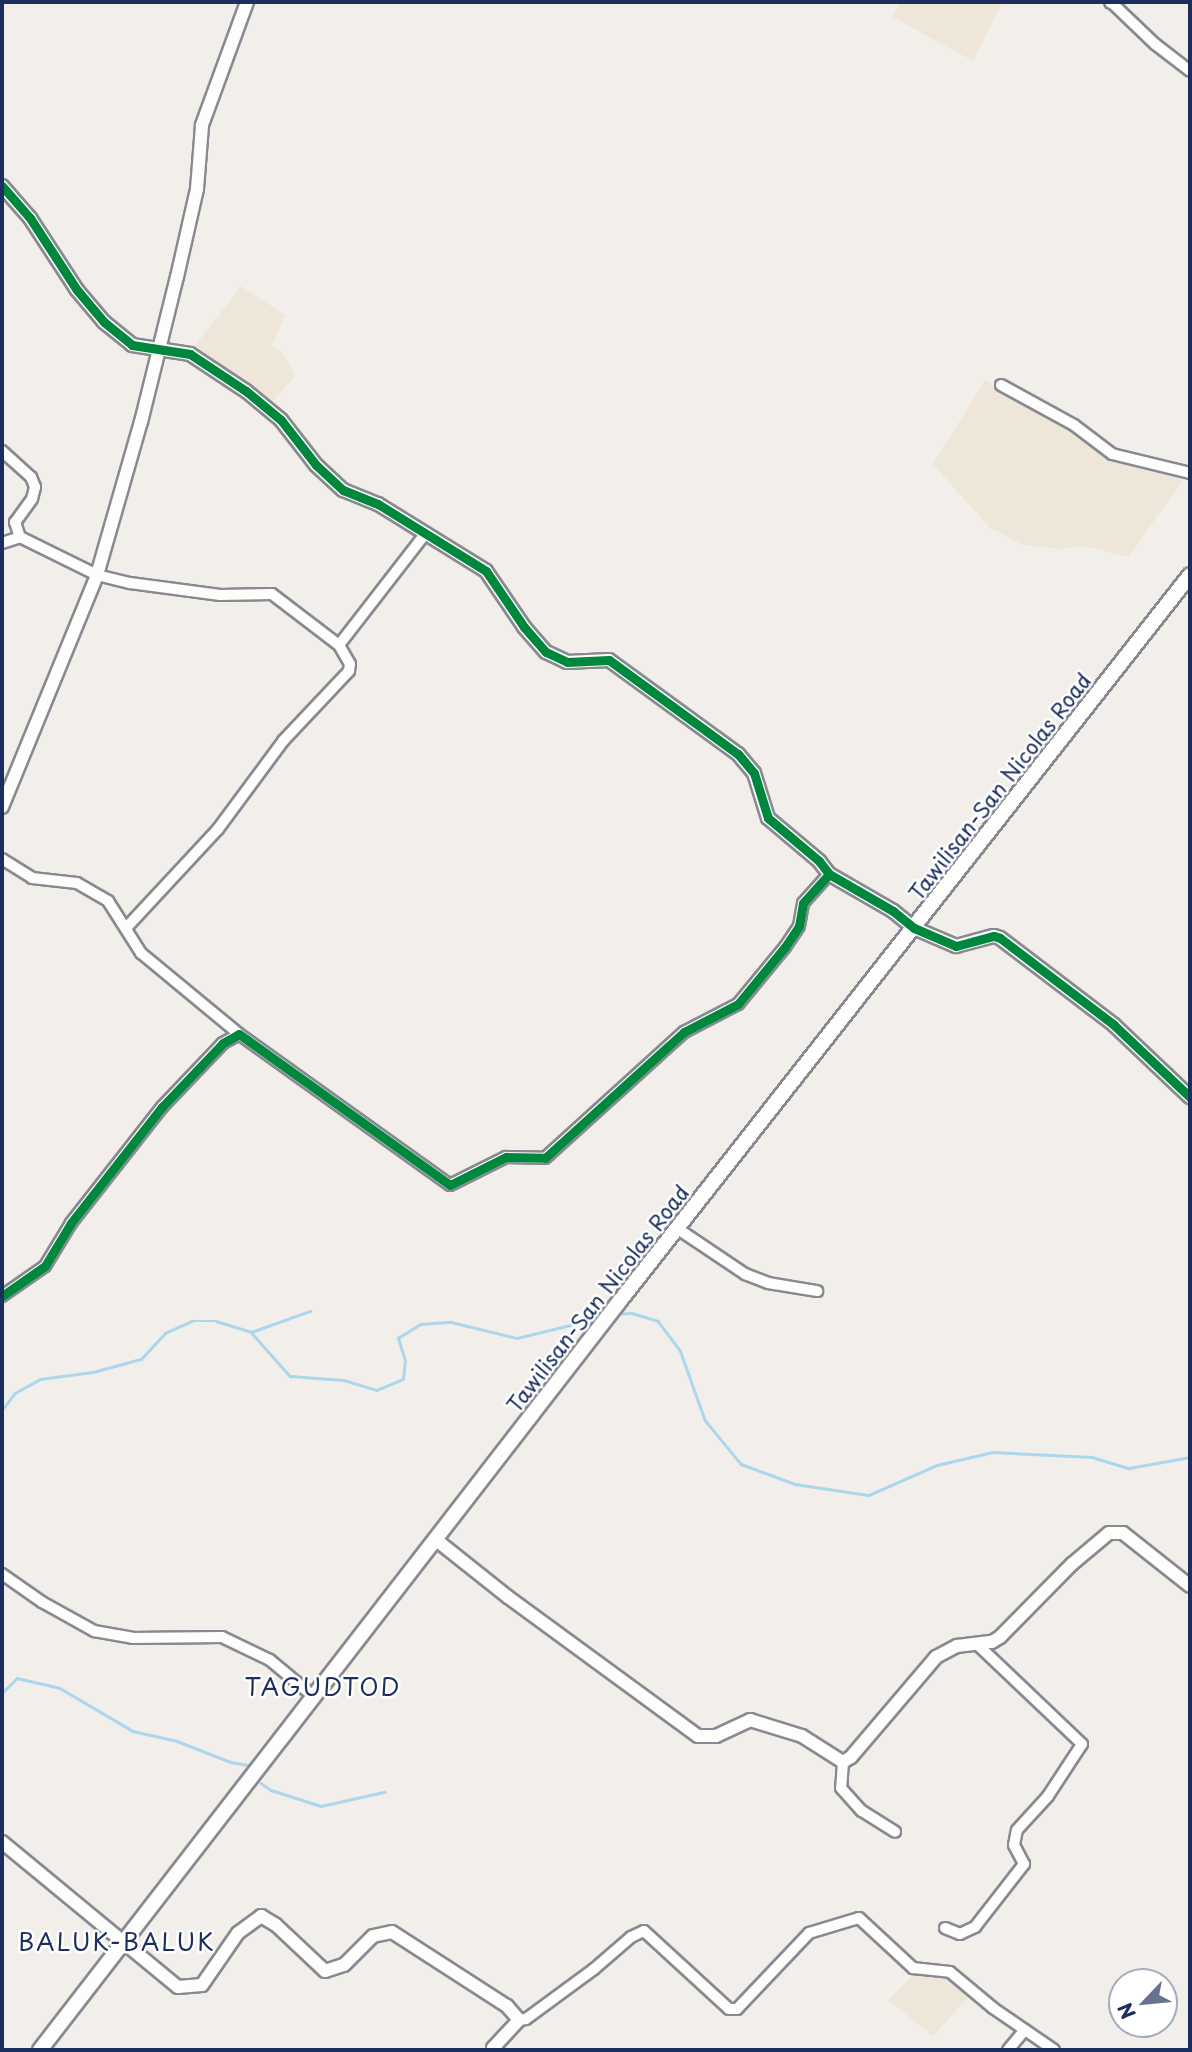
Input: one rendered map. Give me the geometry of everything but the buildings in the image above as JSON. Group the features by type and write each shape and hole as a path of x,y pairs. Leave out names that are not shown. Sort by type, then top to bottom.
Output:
{"main road":[{"name":"Tawilisan-San Nicolas Road","path":"40,2050 619,1302 1190,575"}],"street":[{"path":"2,807 97,575 160,348 197,189 202,125 247,2"},
{"path":"1111,2 1155,44 1190,71"},
{"path":"2,186 30,218 77,290 104,322 132,345 190,354 246,391 281,420 316,465 343,490 377,504 486,570 524,627 546,652 567,662 609,660 738,754 754,773 768,818 819,861 830,874 893,911 914,928 956,946 995,936 1000,938 1114,1025 1190,1097"},
{"path":"1001,386 1074,425 1112,454 1190,473"},
{"path":"2,452 31,477 36,487 32,499 15,522 20,537"},
{"path":"339,646 426,533"},
{"path":"2,543 20,537 97,575 220,595 272,594 339,646 350,664 349,671 283,741 218,829 126,928"},
{"path":"2,859 32,878 77,883 108,901 141,953 239,1034 450,1185 506,1157 545,1158 684,1032 738,1004 785,947 799,926 803,903 830,874"},
{"path":"2,1296 45,1266 71,1223 162,1107 223,1043 239,1034"},
{"path":"678,1229 745,1274 768,1283 817,1291"},
{"path":"843,1762 852,1757 936,1657 957,1646 977,1644 1000,1637 1072,1564 1109,1533 1123,1533 1190,1586"},
{"path":"435,1539 508,1597 698,1736 716,1736 750,1720 802,1736 843,1762"},
{"path":"2,1574 42,1602 94,1631 132,1638 222,1637 270,1660 313,1696"},
{"path":"945,1928 960,1934 975,1927 1024,1864 1014,1845 1017,1830 1048,1796 1082,1744 977,1644"},
{"path":"843,1762 841,1788 862,1811 895,1832"},
{"path":"2,1842 178,1987 202,1985 238,1933 261,1916 276,1925 325,1971 344,1965 373,1936 392,1932 507,2006 519,2020"},
{"path":"493,2050 519,2020 526,2020 594,1969 631,1937 644,1931 729,2009 737,2008 809,1933 859,1918 914,1968 950,1972 1054,2050"},
{"path":"1008,2050 1025,2030"}],"shaded area":[{"path":"900,2 993,2 1001,5 973,61 893,17"},
{"path":"241,286 285,315 272,345 286,356 295,376 272,402 192,350"},
{"path":"985,380 1111,456 1186,476 1128,557 1084,546 1057,549 1021,544 989,527 933,464"},
{"path":"915,1973 950,1974 972,1993 933,2036 888,2000"}],"waterway":[{"path":"251,1332 310,1311"},
{"path":"615,1314 632,1313 658,1321 680,1350 705,1420 741,1464 795,1484 869,1495 937,1465 993,1452 1092,1457 1129,1468 1190,1457"},
{"path":"2,1410 15,1393 40,1379 93,1372 141,1359 165,1333 192,1321 216,1321 251,1332 290,1376 344,1380 377,1390 403,1379 405,1361 398,1338 420,1324 451,1322 517,1338 599,1318"},
{"path":"2,1693 17,1678 60,1688 133,1731 177,1741 231,1762 248,1765"},
{"path":"261,1783 271,1790 321,1806 384,1792"}],"cycle path":[{"path":"2,186 30,218 77,290 104,322 132,345 190,354 246,391 281,420 316,465 343,490 378,504 486,571 524,627 546,652 567,662 609,660 738,754 754,773 768,818 819,861 829,874 893,911 914,928 956,946 994,936 1000,938 1114,1025 1190,1097"},
{"path":"2,1296 45,1266 71,1223 162,1107 223,1043 239,1034 450,1185 506,1157 545,1158 684,1032 738,1004 785,947 799,926 803,903 829,874"}],"district":[{"name":"TAGUDTOD","path":"323,1687"},
{"name":"BALUK-BALUK","path":"117,1942"}]}
